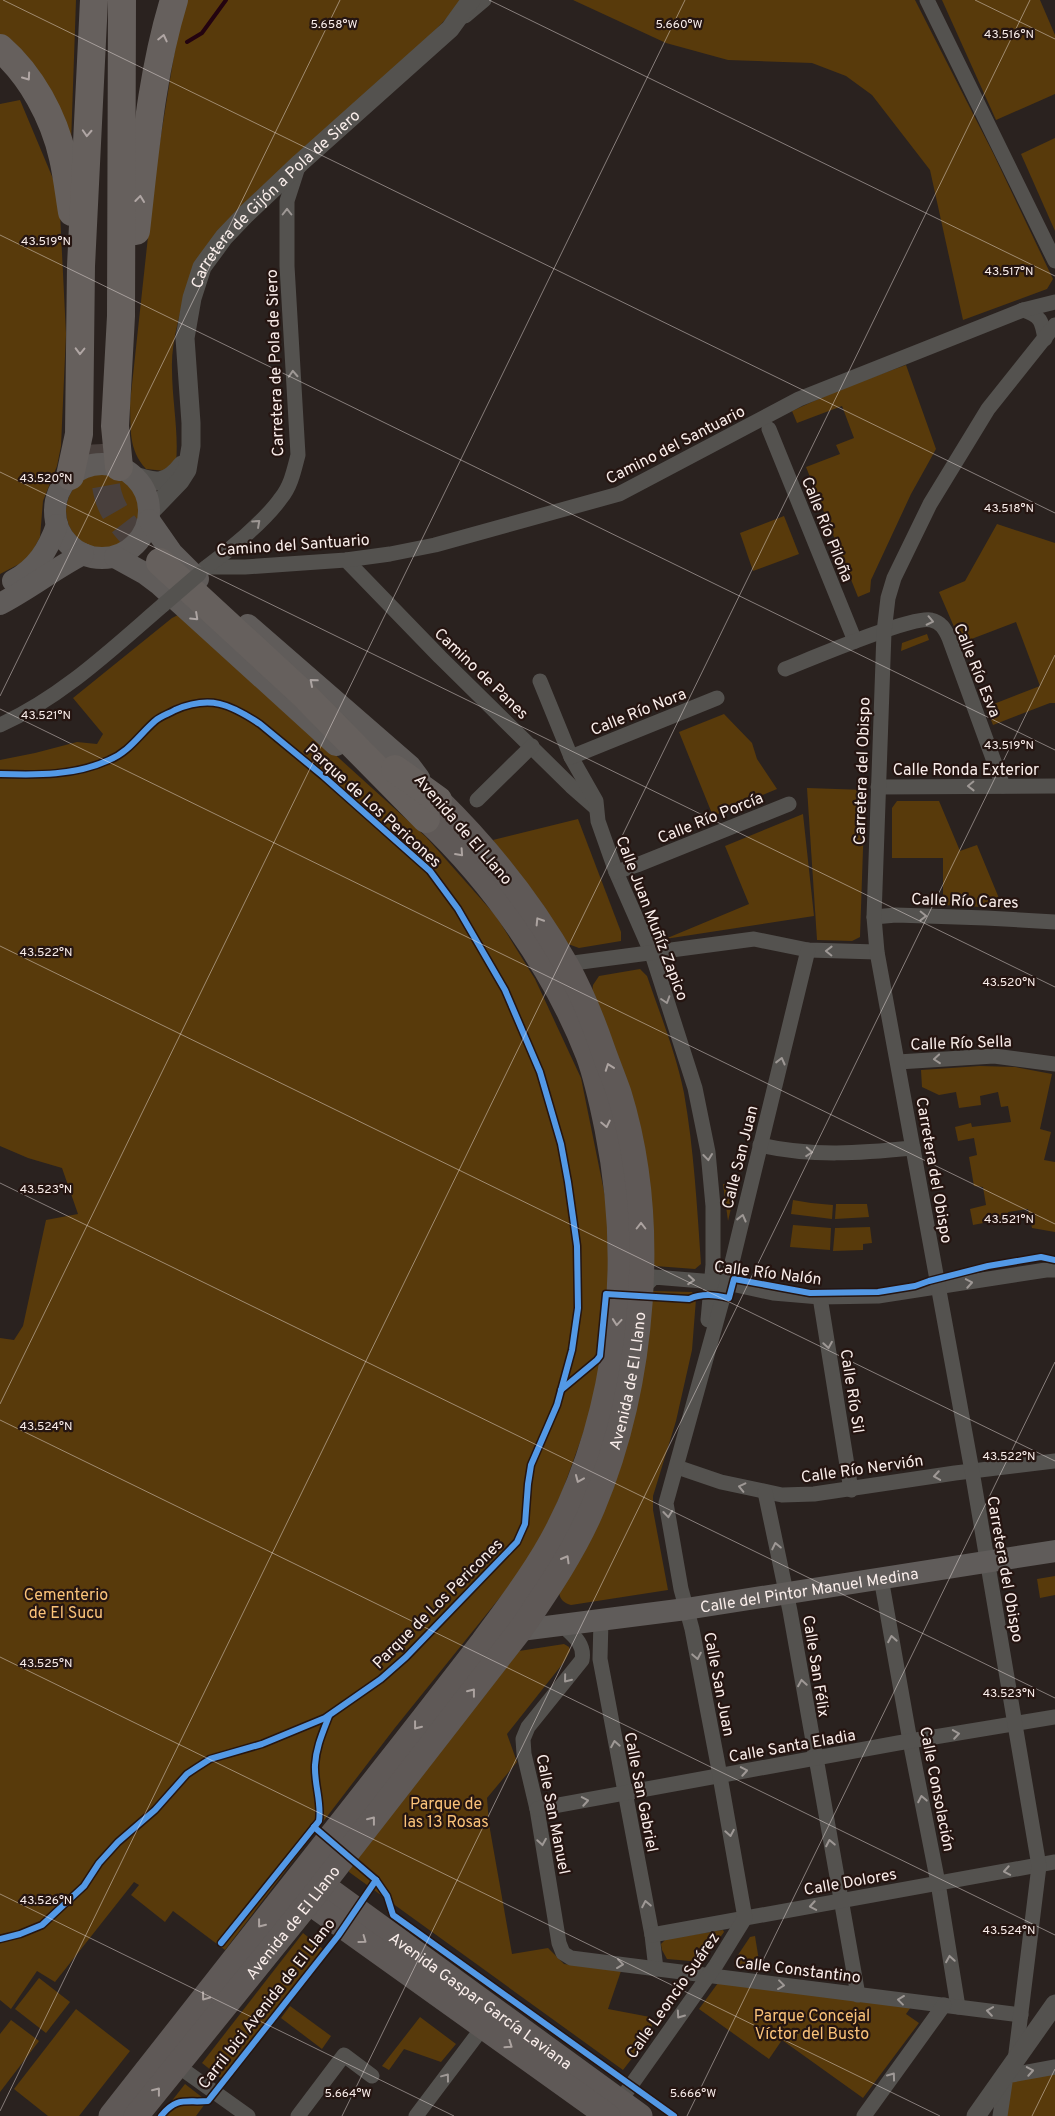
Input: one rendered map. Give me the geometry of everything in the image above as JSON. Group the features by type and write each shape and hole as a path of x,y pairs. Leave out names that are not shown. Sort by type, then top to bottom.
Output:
{"highway":[{"path":"87,0 98,88"},
{"path":"94,0 98,88 100,410 102,444"},
{"path":"70,476 79,434 81,266 98,88 104,0"},
{"path":"98,88 117,0"},
{"path":"122,0 121,316 115,426 126,471"},
{"path":"121,316 131,270 152,96 162,39 174,0"},
{"path":"0,48 21,70 47,111 63,156 81,266"},
{"path":"160,562 432,809"}],"main road":[{"path":"102,464 126,471 142,485 147,494 150,516 145,532 137,543 127,552 115,557 98,558 83,554 70,546 61,535 55,509 57,497 62,486 70,476 85,467 102,464"},
{"name":"Avenida de El Llano","path":"136,2116 169,2060 305,1885 480,1644 523,1588 558,1528 586,1462 602,1408 615,1345 639,1279 601,1099 588,1056 552,980 530,945 477,872 448,839 410,766 261,637 183,566 164,543 150,516"},
{"path":"0,588 36,565 52,540 57,524"},
{"path":"0,604 25,591 59,567 83,554"},
{"name":"Avenida de El Llano","path":"115,557 144,573 160,585 395,798 432,809 493,858 532,909 566,964 589,1012 619,1095 633,1156 641,1217 635,1352 613,1453 592,1509 546,1594 521,1629 305,1885"},
{"name":"Calle del Pintor Manuel Medina","path":"480,1644 492,1636 521,1629 563,1626 686,1609 1055,1551"},
{"path":"546,1594 551,1615 563,1626"},
{"name":"Avenida Gaspar García Laviana","path":"305,1885 483,2027 612,2111 640,2116"},
{"name":"Avenida Gaspar García Laviana","path":"305,1885 612,2111"},
{"name":"Avenida de El Llano","path":"111,2116 169,2060"}],"street":[{"name":"Carretera de Gijón a Pola de Siero","path":"150,516 187,470 191,446 186,338 192,298 202,267 224,237 300,163 450,29 470,0"},
{"path":"450,29 484,0"},
{"path":"927,0 1055,259"},
{"name":"Carretera de Pola de Siero","path":"0,725 26,713 58,693 270,512 282,498 291,481 298,455 287,266 287,201 300,163"},
{"name":"Camino del Santuario","path":"203,570 346,560 435,545 619,494 799,400 1024,310 1055,302"},
{"path":"1024,310 1035,314 1042,322 1045,339"},
{"name":"Carretera del Obispo","path":"1000,2116 1021,2015 1039,1866 972,1471 878,952 874,917 884,632 888,598 894,578 930,504 988,409 1055,325"},
{"name":"Calle Río Piloña","path":"769,429 855,642"},
{"path":"126,471 150,481 170,478 186,460 191,446"},
{"name":"Camino de Panes","path":"346,560 440,657 571,786 597,808"},
{"name":"Calle Río Esva","path":"884,632 925,619 941,624 945,630 1003,786"},
{"path":"785,669 884,632"},
{"name":"Calle Juan Muñíz Zapico","path":"540,680 571,757 596,802 598,821 616,872 652,954 695,1088 708,1152 713,1206 713,1237 719,1282"},
{"name":"Calle Río Nora","path":"571,757 717,698"},
{"path":"477,800 532,746"},
{"name":"Calle Ronda Exterior","path":"878,787 1055,786"},
{"name":"Calle Río Porcía","path":"616,872 789,804"},
{"name":"Calle Río Cares","path":"874,917 896,915 1055,922"},
{"path":"566,964 754,939 808,950 878,952"},
{"name":"Calle San Juan","path":"745,1918 720,1776 669,1527 666,1503 701,1371 719,1282 736,1245 808,950"},
{"name":"Calle Río Sella","path":"898,1062 994,1056 1055,1064"},
{"path":"760,1145 806,1152 846,1154 913,1148"},
{"path":"713,1237 719,1246 728,1247 736,1245"},
{"name":"Calle Río Nalón","path":"639,1279 719,1282 773,1292 820,1297 878,1296 1055,1270"},
{"name":"Calle Río Sil","path":"820,1297 851,1490"},
{"name":"Calle Río Nervión","path":"677,1467 720,1482 782,1495 851,1490 1055,1460"},
{"name":"Calle San Félix","path":"765,1492 786,1593 858,1995"},
{"name":"Calle Consolación","path":"882,1578 910,1741 938,1883 951,2006"},
{"name":"Calle San Gabriel","path":"601,1620 600,1659 652,1935 656,1969"},
{"path":"563,1626 577,1639 583,1652 582,1660"},
{"path":"582,1660 591,1655 600,1659"},
{"name":"Calle San Manuel","path":"571,1958 563,1953 558,1943 537,1810 524,1754 523,1739 528,1727 582,1660"},
{"name":"Calle Santa Eladia","path":"537,1810 910,1741 1055,1717"},
{"name":"Calle Dolores","path":"652,1935 1055,1862"},
{"name":"Calle Leoncio Suárez","path":"612,2111 708,1976 745,1918"},
{"name":"Calle Constantino","path":"571,1958 1021,2015"},
{"path":"976,2116 1055,2004"},
{"path":"864,2116 951,2006"},
{"path":"416,2116 483,2027"},
{"path":"298,2116 344,2055 372,2076"},
{"path":"169,2060 248,2116"},
{"path":"1010,2069 1055,2067"}],"green space":[{"path":"0,0 76,0 71,143 0,35"},
{"path":"183,0 462,0 186,289 176,329 172,359 177,440 176,463 165,471 146,469 136,454 131,430 130,403 155,172"},
{"path":"573,0 915,0 993,153 1053,279 1047,289 963,320 930,170 872,95 846,76 812,63 728,60 666,43"},
{"path":"942,0 1040,0 1055,35 1055,94 996,120"},
{"path":"20,100 59,193 66,334 61,446 57,466 43,501 40,537 31,554 23,562 0,574 0,104"},
{"path":"1055,138 1055,231 1021,154"},
{"path":"906,365 936,449 911,494 871,580 870,592 858,597 806,467 840,454 836,445 854,438 842,406 797,423 792,411 845,387"},
{"path":"96,474 110,474 124,480 134,490 140,504 138,525 124,542 110,548 96,548 82,542 72,532 66,518 66,504 72,490 82,480"},
{"path":"784,516 799,554 753,571 740,533"},
{"path":"997,524 1055,543 1055,703 1050,703 993,725 986,707 1040,686 1016,622 961,643 939,592 965,581"},
{"name":"Cementerio de El Sucu","path":"180,614 426,837 496,916 535,979 581,1078 607,1206 609,1291 601,1360 593,1406 562,1492 546,1527 518,1575 394,1729 225,1950 173,1911 165,1922 131,1895 139,1885 134,1882 55,1982 37,1971 11,2009 0,2000 0,1338 14,1340 23,1326 46,1220 78,1214 62,1168 28,1158 0,1146 0,760 77,742 97,744 103,734 73,698 172,618"},
{"path":"927,634 929,640 901,651 902,643"},
{"path":"724,714 752,743 757,759 777,789 713,816 679,732"},
{"path":"807,788 865,790 860,937 852,941 817,940"},
{"path":"897,801 939,801 960,851 977,845 1003,908 943,905 943,858 892,858 892,808"},
{"path":"803,814 814,916 665,939 749,904 725,846"},
{"path":"578,819 621,932 621,941 579,948 568,944 493,840"},
{"path":"640,969 647,976 672,1048 684,1093 693,1157 701,1264 695,1269 655,1266 650,1258 592,993 593,985 599,976"},
{"path":"980,1066 1015,1067 1052,1074 1040,1129 1051,1132 1044,1160 1055,1162 1055,1232 1032,1228 1028,1209 1008,1212 1009,1218 973,1225 970,1209 986,1205 983,1187 974,1186 969,1157 977,1155 974,1138 958,1141 955,1127 971,1123 972,1127 1011,1122 1008,1106 1001,1107 998,1092 980,1096 981,1105 959,1108 956,1092 939,1095 922,1087 921,1070"},
{"path":"723,1184 736,1187 728,1221"},
{"path":"793,1200 833,1205 832,1219 791,1214"},
{"path":"836,1204 867,1204 869,1217 835,1219"},
{"path":"793,1225 831,1228 830,1250 790,1247"},
{"path":"870,1227 872,1243 863,1244 863,1250 833,1251 835,1228"},
{"path":"653,1291 692,1292 696,1299 692,1350 676,1421 653,1496 653,1510 668,1590 571,1605 563,1601 559,1592"},
{"path":"1055,1576 1055,1595 1040,1598 1037,1579"},
{"name":"Parque de las 13 Rosas","path":"564,1644 569,1647 570,1651 564,1662 507,1734 517,1762 487,1798 489,1824 512,1954 548,1948 564,1964 621,1971 608,2009 650,2017 653,2031 623,2070 349,1872 349,1867 519,1651"},
{"path":"723,1930 724,1932 702,1962 667,1959 662,1950 661,1944 666,1939"},
{"path":"303,1933 323,1949 222,2079 202,2063"},
{"path":"755,1936 760,1967 756,1972 734,1966 734,1961 750,1937"},
{"path":"39,1978 70,2002 46,2033 15,2009"},
{"name":"Parque Concejal Víctor del Busto","path":"718,1983 911,2007 906,2014 919,2023 863,2098 782,2040 769,2059 699,2009"},
{"path":"290,2006 331,2036 322,2049 281,2018"},
{"path":"76,2009 130,2051 79,2116 48,2116 14,2089"},
{"path":"420,2017 456,2044 441,2062 404,2049 389,2070 382,2066"},
{"path":"11,2020 39,2041 0,2092 0,2034"},
{"path":"1055,2067 1055,2116 1000,2116 1006,2076"},
{"path":"185,2084 207,2101 196,2116 160,2116"}],"waterway":[{"path":"187,42 202,33 226,0"}],"tunnel":[{"path":"102,444 103,463 111,505 130,532 160,562"}],"cycle path":[{"name":"Parque de Los Pericones","path":"0,774 69,772 96,765 116,757 134,743 155,721 175,710 199,703 219,704 239,711 260,724 323,776 430,871 458,909 505,990 540,1072 561,1144 568,1182 577,1246 578,1308 572,1350 557,1405 531,1465 525,1524 517,1542 406,1657 381,1679 325,1718 262,1744 210,1759 187,1774 155,1810 118,1842 99,1863 84,1886 42,1925 20,1934 0,1939"},
{"path":"561,1390 600,1356 606,1294 689,1299 709,1295 729,1298 734,1279 810,1293 878,1292 915,1286 988,1266 1041,1257 1055,1260"},
{"path":"221,1943 319,1821 320,1807 315,1765 318,1746 329,1716"},
{"path":"314,1827 376,1880 387,1896 393,1915 674,2116"},
{"name":"Carril bici Avenida de El Llano","path":"161,2116 177,2103 208,2101 338,1936 376,1880"}]}
